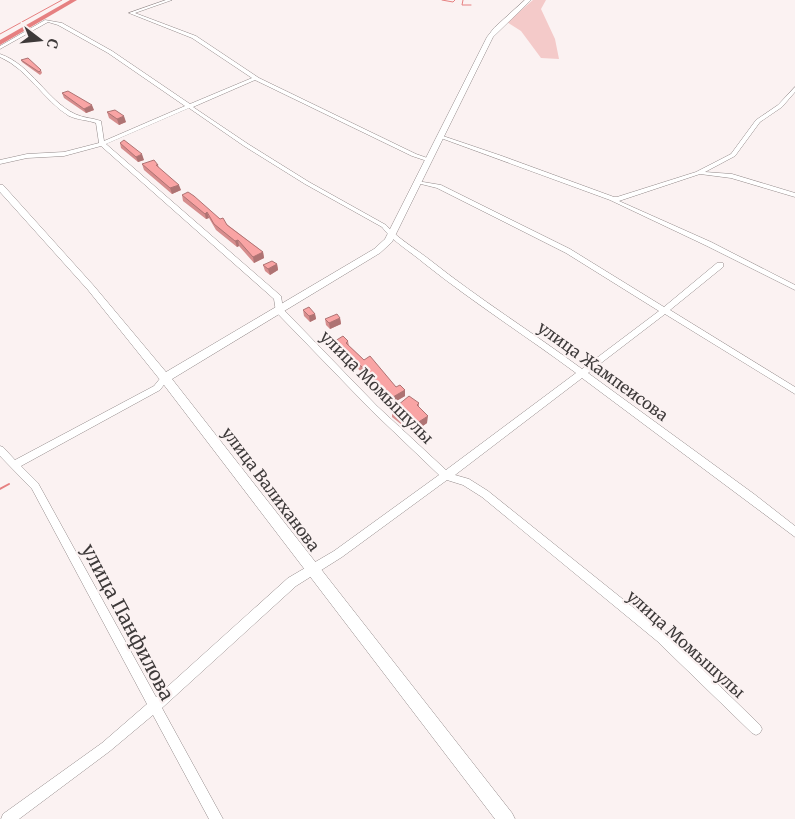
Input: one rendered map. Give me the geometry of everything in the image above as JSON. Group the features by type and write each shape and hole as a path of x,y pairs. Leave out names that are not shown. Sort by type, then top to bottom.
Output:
{"street":[{"path":"170,0 131,13 194,37 255,78 414,155 430,160"},
{"path":"14,465 157,388 165,378 377,251 392,236 490,37 496,29 528,0"},
{"name":"улица Жампеисова","path":"0,48 48,21 60,24 110,52 307,183 384,226 392,236 404,243 463,290 582,372 795,532"},
{"path":"0,55 10,60 52,99 74,116 99,122 102,144"},
{"path":"0,162 28,156 64,154 102,144 255,78"},
{"path":"613,200 698,173 738,150 758,121 780,106 795,90"},
{"path":"441,137 500,157 613,200 710,244 795,288"},
{"name":"улица Момышулы","path":"102,144 278,298 279,310 374,408 446,476 466,482 485,494 661,637 756,729"},
{"path":"698,173 732,176 795,195"},
{"path":"419,182 439,186 568,251 795,391"},
{"name":"улица Валиханова","path":"0,187 91,288 165,378 506,819"},
{"path":"8,819 106,747 154,707 282,590 338,554 446,476 664,311 720,264"},
{"name":"улица Панфилова","path":"0,450 35,486 216,819"}],"shaded area":[{"path":"533,0 546,0 541,9 555,39 559,59 541,58 521,31 507,22"}],"building":[{"path":"28,58 41,70 39,72 21,60"},
{"path":"68,91 92,105 84,109 62,93"},
{"path":"115,110 124,116 117,119 107,112"},
{"path":"124,140 142,154 136,157 120,143"},
{"path":"154,160 158,165 156,165 179,185 170,188 142,164"},
{"path":"188,192 220,219 223,218 227,225 263,252 253,257 238,240 235,241 214,224 207,212 205,214 182,195"},
{"path":"272,261 277,264 268,269 263,265"},
{"path":"309,307 315,314 309,316 303,310"},
{"path":"337,314 340,318 329,323 325,319"},
{"path":"343,336 348,341 346,343 364,360 370,356 396,387 400,385 405,390 393,397 335,341"},
{"path":"409,396 419,403 417,405 428,416 417,423 407,413 402,418 392,410"}],"waterway":[{"path":"0,34 62,0"},
{"path":"0,43 74,0"},
{"path":"442,0 453,2 455,0"},
{"path":"463,0 462,5 471,5"},
{"path":"0,489 9,484"}]}
